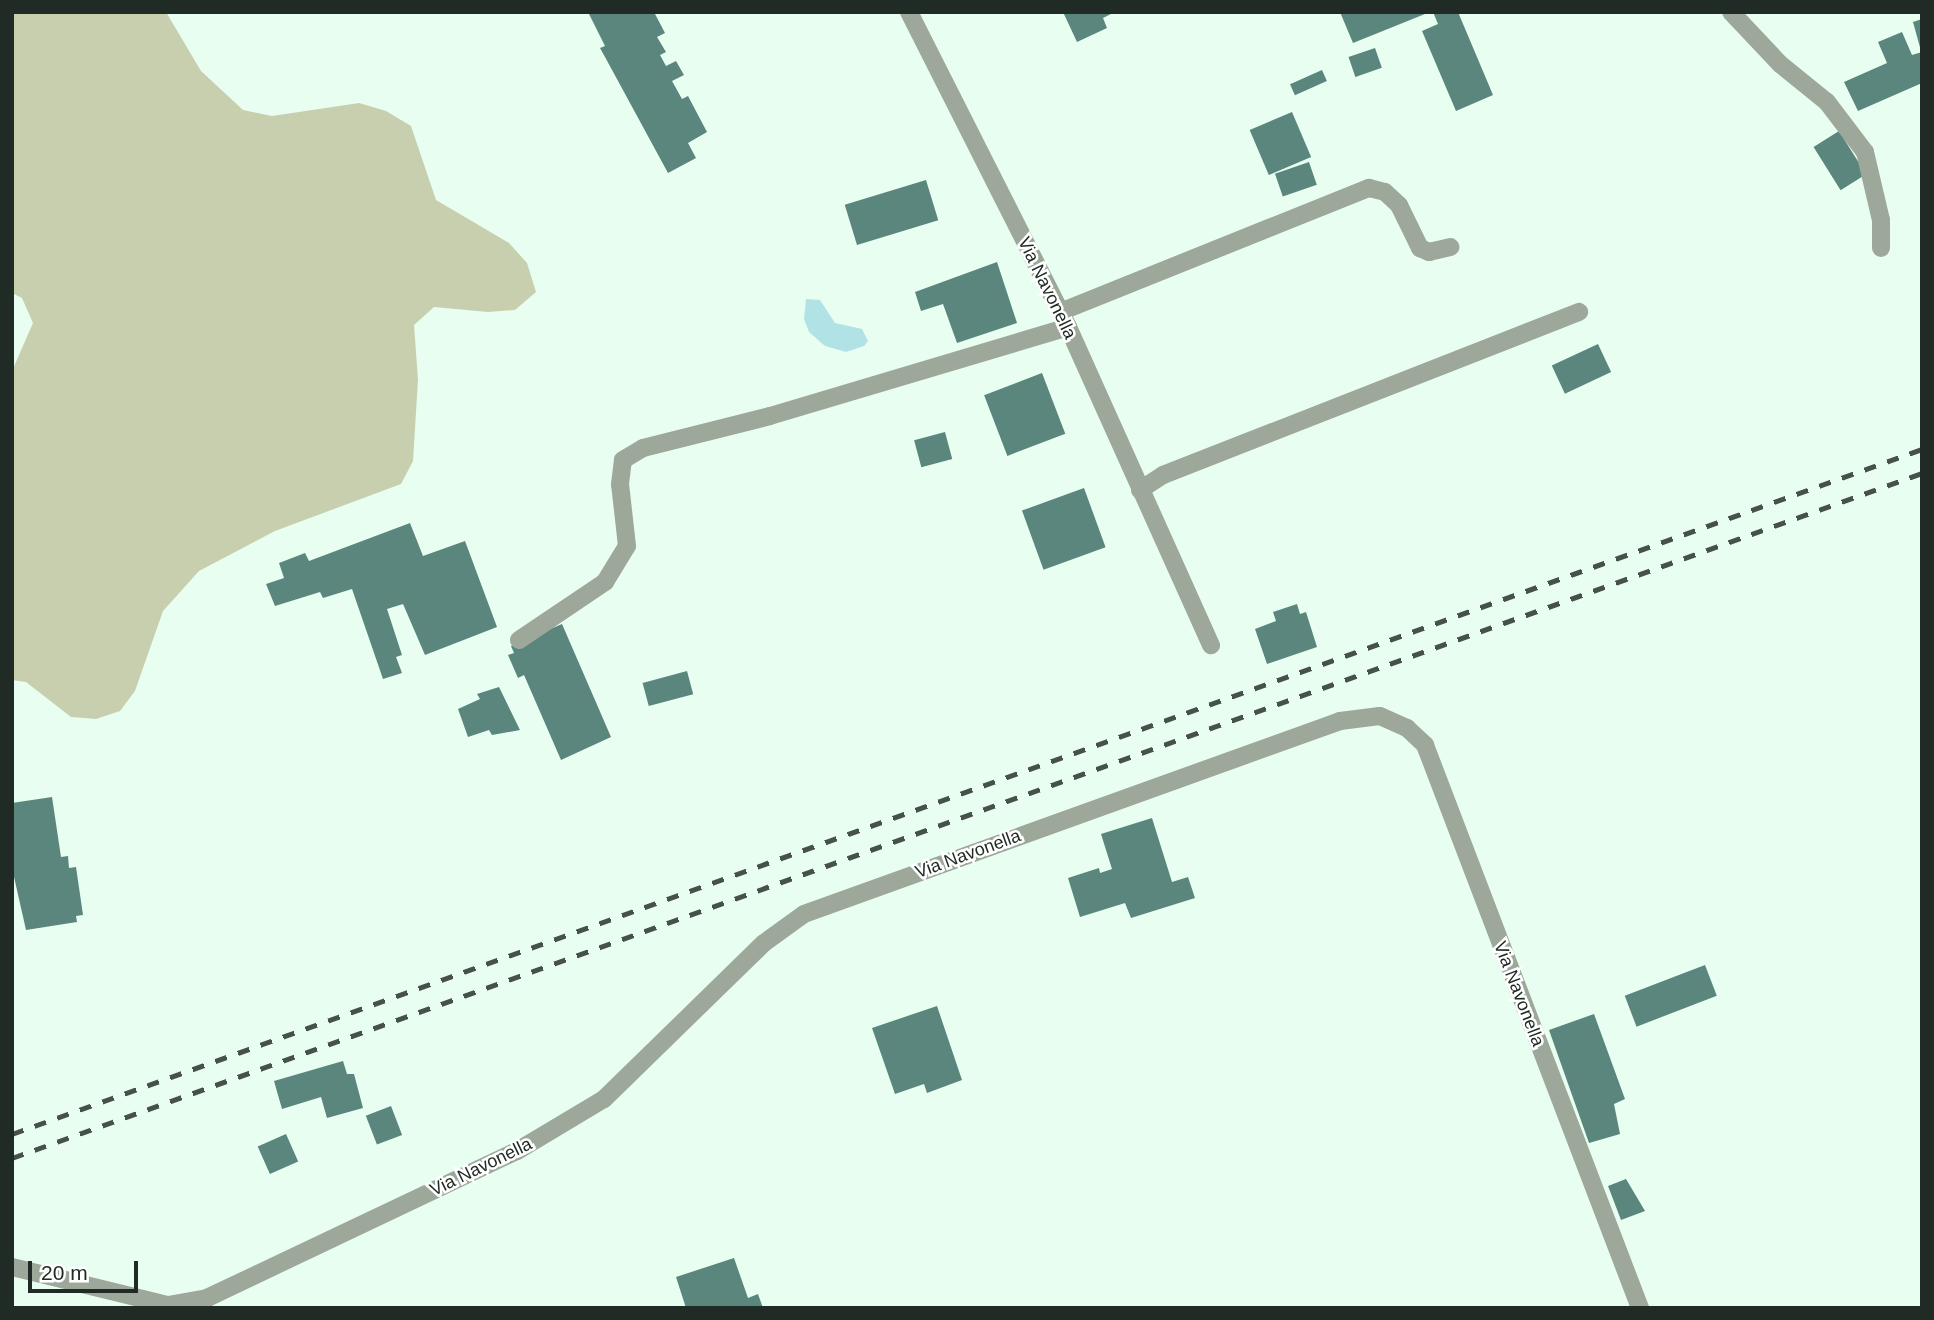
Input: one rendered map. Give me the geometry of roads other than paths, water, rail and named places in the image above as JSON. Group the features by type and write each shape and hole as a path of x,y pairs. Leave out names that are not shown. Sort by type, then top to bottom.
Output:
{"street":[{"name":"Via Navonella","path":"909,12 1064,319 1211,645"},
{"path":"1731,12 1780,64 1827,102 1865,152 1881,219 1881,248"},
{"path":"519,640 605,582 627,547 620,484 624,460 643,448 770,416 1064,319 1369,188 1385,192 1399,205 1420,248 1429,252 1450,247"},
{"path":"1140,490 1163,475 1579,312"},
{"name":"Via Navonella","path":"12,1267 128,1299 168,1305 207,1297 517,1151 604,1099 764,943 804,914 1340,721 1380,716 1407,728 1425,745 1640,1308"}],"water":[{"path":"806,299 820,300 835,323 862,329 868,341 864,346 846,352 825,346 809,332 804,319"}],"railway":[{"path":"12,1134 1922,449"},
{"path":"12,1158 1922,473"}]}
